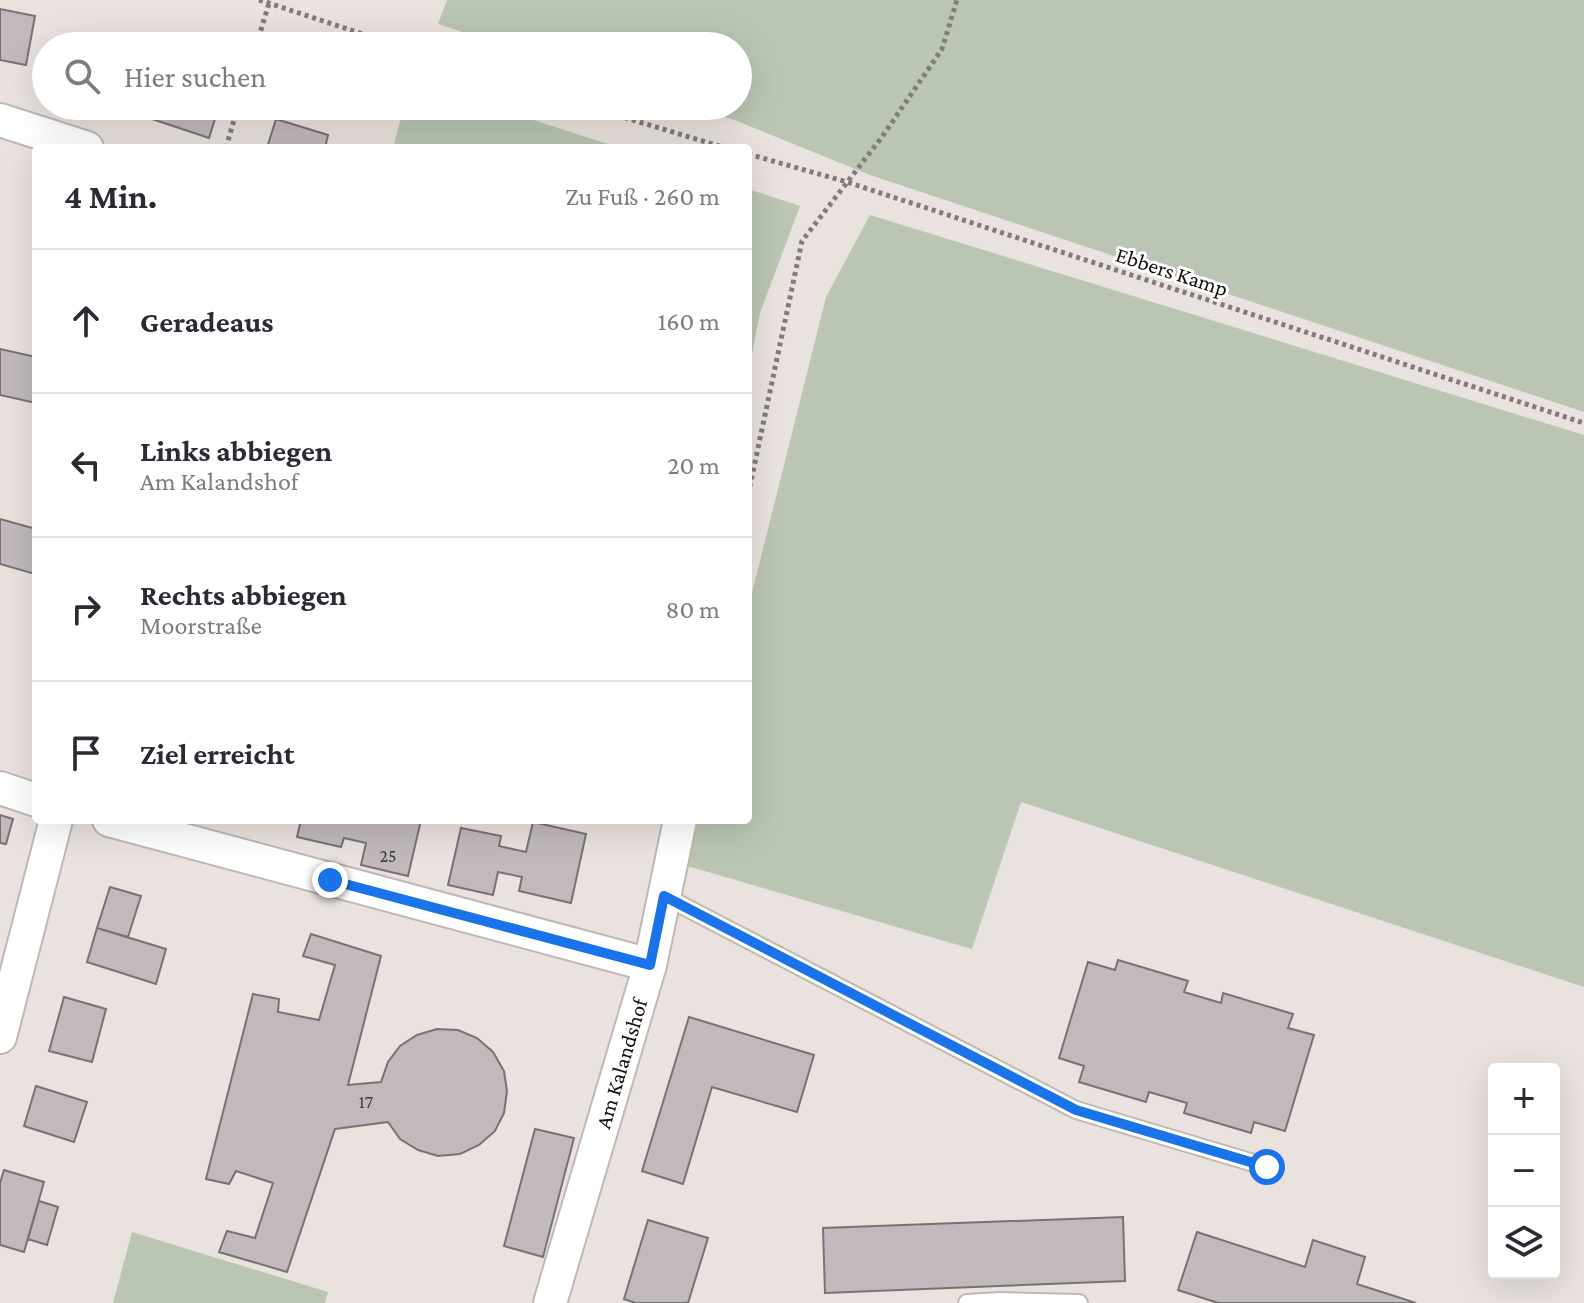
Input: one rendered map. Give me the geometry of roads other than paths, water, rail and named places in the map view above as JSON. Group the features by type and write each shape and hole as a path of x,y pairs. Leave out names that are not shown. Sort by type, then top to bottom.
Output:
{"street":[{"path":"0,120 75,144"},
{"path":"0,788 32,799"},
{"path":"0,1037 55,824"},
{"path":"124,824 650,965"},
{"name":"Am Kalandshof","path":"550,1303 650,965 679,824"}],"lane":[{"path":"664,896 1076,1110 1267,1167"},
{"path":"967,1303 1079,1303"}]}
